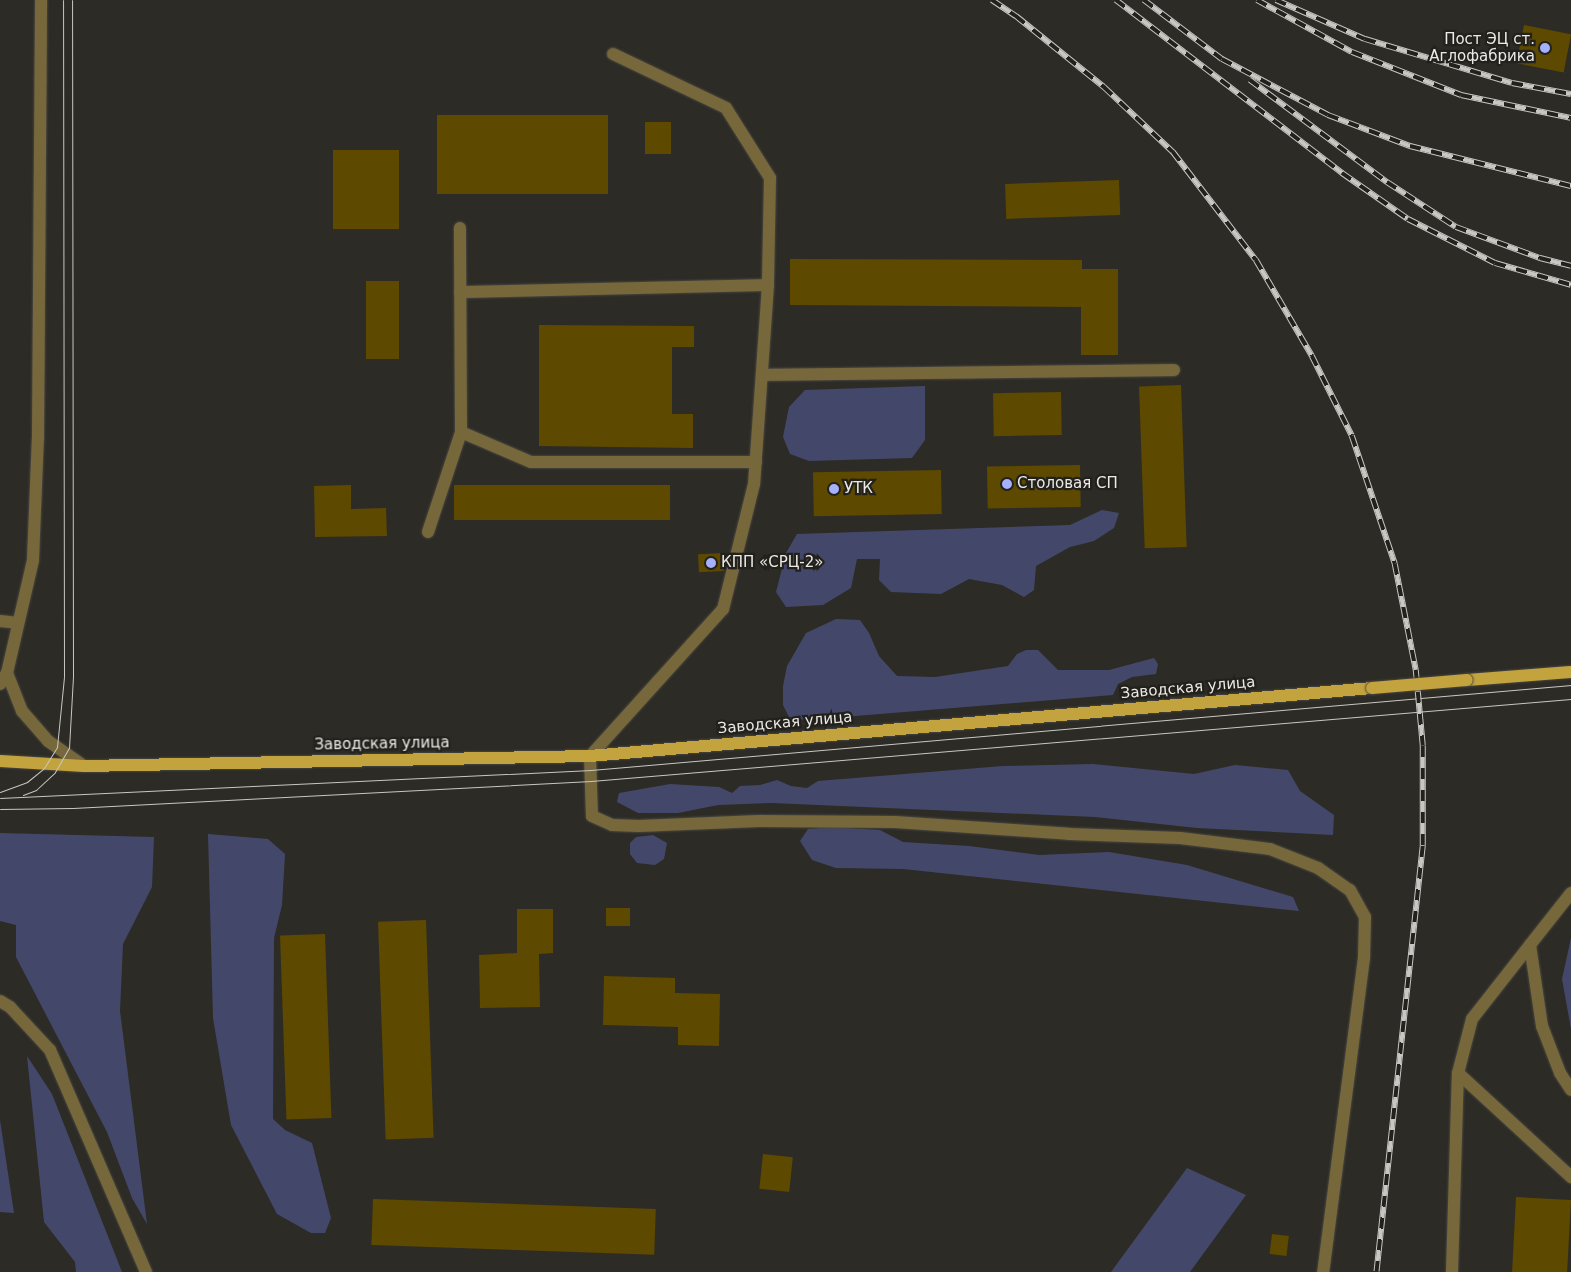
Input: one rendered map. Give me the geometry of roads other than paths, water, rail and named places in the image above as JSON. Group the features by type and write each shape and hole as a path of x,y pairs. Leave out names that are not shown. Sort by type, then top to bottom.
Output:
{"main road":[{"name":"Заводская улица","path":"0,761 84,766 590,756 1571,672"}],"street":[{"path":"0,684 7,672 33,560 38,438 42,0"},
{"path":"613,54 726,108 770,178 768,285 754,484 723,609 590,756 592,816 612,825 639,826 759,821 895,822 1069,834 1180,838 1270,850 1318,868 1350,890 1365,917 1364,958 1323,1272"},
{"path":"428,532 461,432 460,228"},
{"path":"460,292 768,285"},
{"path":"762,375 1174,370"},
{"path":"461,432 531,462 756,462"},
{"path":"0,620 18,623"},
{"path":"7,672 22,711 48,741 84,766"},
{"path":"1452,1272 1458,1074 1472,1019 1571,893"},
{"path":"1530,945 1542,1026 1560,1073 1571,1090"},
{"path":"0,1001 10,1008 50,1050 146,1272"},
{"path":"1458,1074 1571,1177"}],"tram line":[{"path":"0,792 27,782 44,768 57,747 64,677 63,0"},
{"path":"23,795 36,790 55,772 69,748 73,677 72,0"},
{"path":"0,798 591,770 1571,685"},
{"path":"0,809 73,808 591,781 1571,699"}],"railway":[{"path":"992,0 1016,16 1104,87 1173,152 1256,260 1312,356 1352,436 1395,564 1416,670 1423,746 1423,846 1377,1272"},
{"path":"1116,0 1342,173 1408,219 1495,263 1571,285"},
{"path":"1144,0 1222,59 1328,115 1410,146 1571,186"},
{"path":"1257,0 1352,52 1461,95 1571,118"},
{"path":"1276,0 1365,39 1512,83 1571,94"},
{"path":"1250,80 1387,182 1456,227 1540,258 1571,266"}],"place":[{"name":"Пост ЭЦ ст. Аглофабрика","path":"1545,48"},
{"name":"Столовая СП","path":"1007,484"},
{"name":"УТК","path":"834,489"},
{"name":"КПП «СРЦ-2»","path":"711,563"}]}
